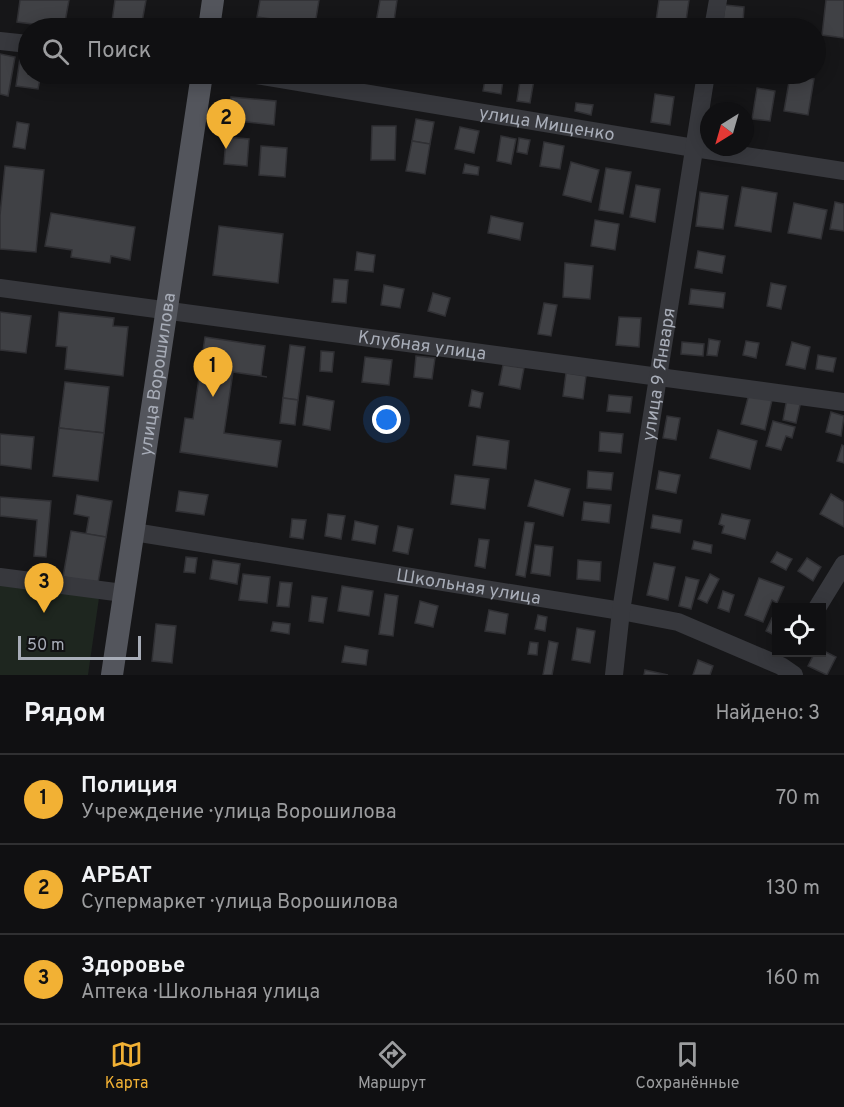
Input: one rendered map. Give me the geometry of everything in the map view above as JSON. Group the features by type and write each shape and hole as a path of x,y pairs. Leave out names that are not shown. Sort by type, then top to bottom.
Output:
{"main road":[{"path":"210,18 213,0"},
{"name":"улица Ворошилова","path":"112,675 200,84"}],"street":[{"path":"715,18 718,0"},
{"path":"0,41 18,43"},
{"name":"улица Мищенко","path":"310,84 844,171"},
{"name":"улица 9 Января","path":"614,675 621,611 704,84"},
{"name":"Клубная улица","path":"0,288 844,402"},
{"name":"Школьная улица","path":"134,532 678,622 788,665"},
{"path":"820,603 844,564"},
{"path":"0,577 123,594"}],"shaded area":[{"path":"0,584 99,598 88,675 0,675"}],"building":[{"path":"20,0 69,0 66,18 18,18 17,22"},
{"path":"115,0 146,0 143,18 112,18"},
{"path":"260,0 319,0 316,18 257,17"},
{"path":"380,0 397,0 394,18 377,18"},
{"path":"659,0 689,0 686,18 656,18"},
{"path":"826,0 844,0 844,38 826,36 826,18 824,18"},
{"path":"725,5 744,7 743,18 723,18"},
{"path":"0,54 15,57 8,96 0,94"},
{"path":"18,72 18,84 39,84 38,89 16,86"},
{"path":"484,84 502,84 501,94 483,91"},
{"path":"520,84 533,84 530,103 517,101"},
{"path":"789,84 813,84 808,115 784,111"},
{"path":"757,88 775,91 770,121 754,119"},
{"path":"655,94 674,97 670,125 651,122"},
{"path":"231,97 276,101 274,125 229,120"},
{"path":"576,103 593,105 591,115 575,111"},
{"path":"416,119 434,122 430,144 412,141"},
{"path":"17,122 29,124 25,149 13,147"},
{"path":"372,126 396,126 395,160 371,160"},
{"path":"460,127 479,131 474,153 455,149"},
{"path":"501,136 516,139 511,164 497,161"},
{"path":"226,137 249,139 247,166 224,164"},
{"path":"519,138 530,140 527,154 517,152"},
{"path":"412,141 430,144 425,174 406,171"},
{"path":"544,142 564,146 560,169 540,166"},
{"path":"261,146 287,148 285,177 259,175"},
{"path":"571,162 599,170 591,202 563,195"},
{"path":"465,164 479,167 478,175 463,173"},
{"path":"5,166 44,170 36,252 0,249 0,215"},
{"path":"606,168 631,172 623,214 599,210"},
{"path":"636,185 660,189 655,222 630,217"},
{"path":"742,187 777,193 771,232 735,226"},
{"path":"700,192 728,196 723,229 696,226"},
{"path":"835,202 844,204 844,231 830,229"},
{"path":"794,203 827,210 821,239 788,233"},
{"path":"51,213 135,227 130,260 111,256 110,263 71,257 72,250 45,246"},
{"path":"491,216 523,223 520,240 488,233"},
{"path":"595,220 619,224 615,250 591,246"},
{"path":"219,226 283,234 278,283 213,275"},
{"path":"698,251 725,256 722,273 695,268"},
{"path":"357,252 375,255 373,272 355,270"},
{"path":"565,263 593,266 590,299 563,297"},
{"path":"334,279 348,280 346,303 332,302"},
{"path":"771,283 786,286 781,309 767,306"},
{"path":"384,285 404,289 400,308 381,305"},
{"path":"691,289 725,293 723,308 689,304"},
{"path":"433,293 450,298 445,316 428,311"},
{"path":"544,303 557,305 551,336 538,334"},
{"path":"0,312 31,316 26,353 0,350"},
{"path":"59,312 114,318 113,326 128,327 123,376 65,369 67,347 56,346"},
{"path":"619,317 641,318 639,347 616,345"},
{"path":"205,337 265,346 261,376 267,377 233,372 224,433 281,441 277,467 180,452 185,418 193,419"},
{"path":"709,339 720,341 717,356 707,355"},
{"path":"746,341 759,343 756,358 743,355"},
{"path":"682,342 704,344 703,356 681,354"},
{"path":"792,342 810,347 805,369 786,365"},
{"path":"290,345 305,347 298,400 283,398"},
{"path":"321,351 334,352 332,372 320,371"},
{"path":"818,355 836,358 833,372 816,369"},
{"path":"416,356 435,358 432,379 414,377"},
{"path":"365,357 392,360 389,385 362,382"},
{"path":"503,365 524,368 520,389 499,385"},
{"path":"566,373 586,376 583,399 563,396"},
{"path":"65,382 109,387 104,433 59,428"},
{"path":"472,390 483,393 480,408 469,406"},
{"path":"749,394 772,400 765,430 741,424"},
{"path":"609,395 632,397 630,413 607,411"},
{"path":"307,396 334,401 330,430 303,425"},
{"path":"283,398 298,400 295,425 280,423"},
{"path":"787,398 801,401 796,423 783,420"},
{"path":"831,412 844,416 841,436 826,432"},
{"path":"667,416 680,418 676,440 663,438"},
{"path":"773,421 795,427 792,438 786,436 781,450 766,446"},
{"path":"59,428 104,433 98,481 53,476"},
{"path":"718,430 757,441 750,469 710,458"},
{"path":"600,432 623,434 621,453 599,451"},
{"path":"0,434 34,437 31,469 0,465"},
{"path":"477,436 509,441 506,469 473,465"},
{"path":"842,445 844,446 844,463 837,461"},
{"path":"588,471 613,473 611,490 587,488"},
{"path":"659,471 680,475 676,493 656,489"},
{"path":"455,475 489,479 485,509 451,504"},
{"path":"535,480 570,489 563,516 528,506"},
{"path":"179,491 208,495 204,515 176,511"},
{"path":"831,494 844,502 844,527 820,514"},
{"path":"77,495 112,501 106,537 86,534 89,517 74,514"},
{"path":"0,497 51,501 46,557 34,556 37,520 0,516"},
{"path":"584,502 611,505 609,523 582,520"},
{"path":"328,514 345,516 341,539 325,536"},
{"path":"722,514 750,520 745,539 722,533 724,526 719,524"},
{"path":"653,515 682,520 680,533 651,528"},
{"path":"292,519 306,520 303,539 290,537"},
{"path":"355,521 378,526 375,544 352,540"},
{"path":"525,522 534,523 525,577 516,575"},
{"path":"398,526 413,529 408,554 393,551"},
{"path":"71,531 106,537 98,583 63,577"},
{"path":"479,539 489,540 485,568 475,566"},
{"path":"694,541 712,545 711,553 692,549"},
{"path":"535,545 553,547 550,576 531,573"},
{"path":"777,552 792,559 786,570 771,562"},
{"path":"186,557 197,558 195,573 184,572"},
{"path":"807,558 821,567 813,581 798,571"},
{"path":"213,560 240,564 237,584 210,579"},
{"path":"578,560 601,562 600,581 577,579"},
{"path":"654,563 675,567 668,600 647,595"},
{"path":"243,574 270,577 267,603 239,600"},
{"path":"710,574 719,579 707,603 698,599"},
{"path":"686,577 699,580 691,609 679,606"},
{"path":"759,578 784,587 777,603 772,600 763,622 745,615"},
{"path":"280,582 292,583 289,607 277,606"},
{"path":"342,586 373,591 369,616 338,611"},
{"path":"723,591 734,595 729,612 718,608"},
{"path":"385,594 398,596 393,636 379,634"},
{"path":"312,596 327,598 323,623 309,621"},
{"path":"420,601 438,606 433,627 415,623"},
{"path":"489,610 508,614 505,634 485,631"},
{"path":"538,615 547,617 545,631 535,629"},
{"path":"772,618 772,634 766,631"},
{"path":"273,622 290,624 289,634 271,631"},
{"path":"156,624 176,626 172,663 152,661"},
{"path":"577,628 595,631 590,663 572,660"},
{"path":"549,641 558,643 552,675 543,675"},
{"path":"530,642 538,643 537,655 528,654"},
{"path":"345,646 368,650 366,665 342,662"},
{"path":"826,652 836,657 827,675 808,666 812,657 826,657"},
{"path":"698,660 713,666 710,675 693,675"},
{"path":"645,670 668,675 644,675"}],"place":[{"name":"АРБАТ","path":"226,149"},
{"name":"Полиция","path":"213,397"},
{"name":"Здоровье","path":"44,613"}]}
